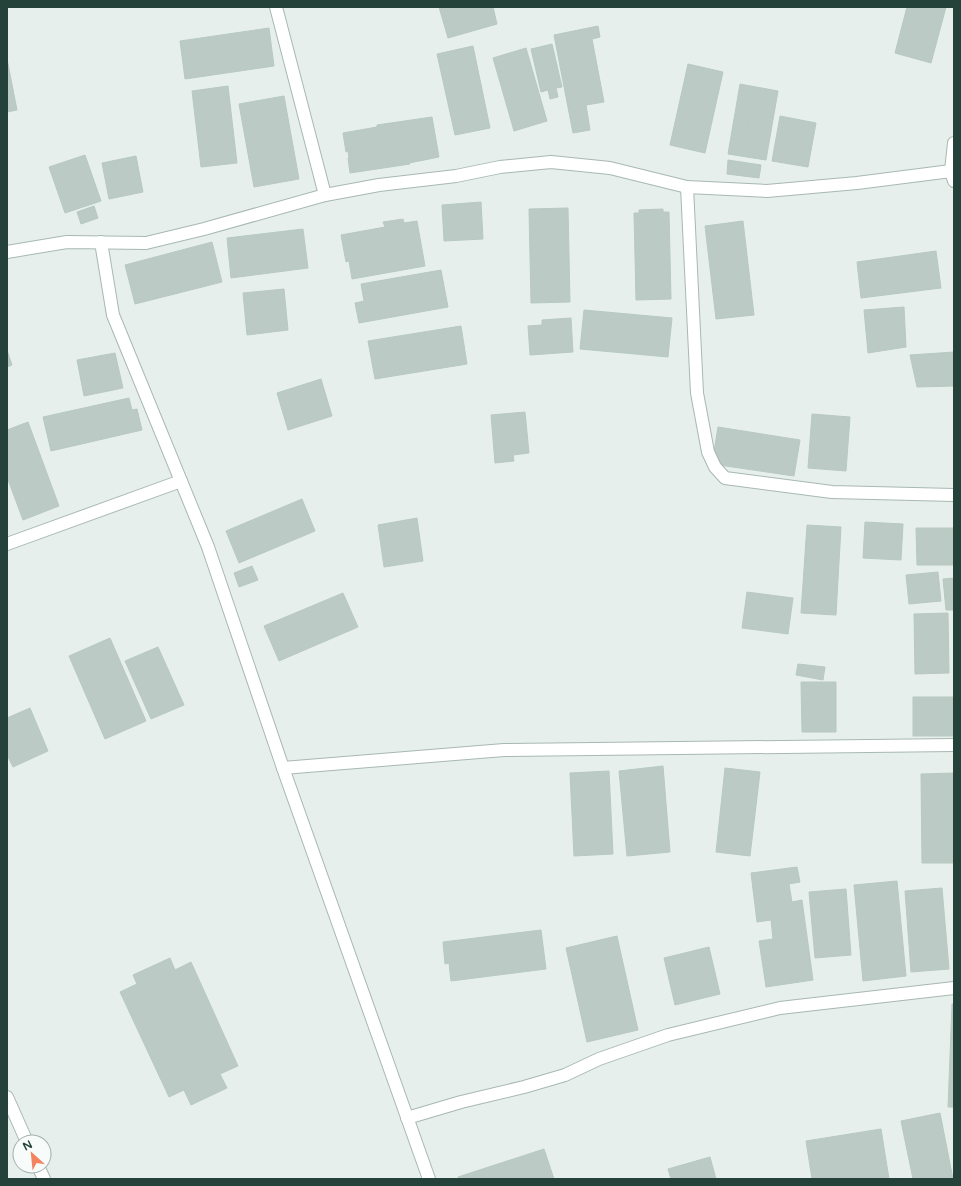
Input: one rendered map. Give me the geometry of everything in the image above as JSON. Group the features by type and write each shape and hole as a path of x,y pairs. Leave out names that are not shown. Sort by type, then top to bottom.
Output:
{"street":[{"path":"276,7 325,195"},
{"path":"7,252 67,242 146,243 325,195 379,185 456,176 500,167 551,162 610,168 687,187 767,191 953,176 954,143"},
{"path":"687,187 698,393 708,452 715,467 725,478 832,492 954,495"},
{"path":"101,242 113,315 208,546 283,768 429,1179"},
{"path":"7,544 181,481"},
{"path":"283,768 504,750 954,745"},
{"path":"407,1118 461,1102 524,1087 565,1075 599,1059 668,1034 780,1008 954,988"},
{"path":"7,1097 23,1134"}],"building":[{"path":"439,7 493,7 497,24 448,38"},
{"path":"907,7 946,7 931,63 895,53"},
{"path":"598,26 600,37 592,39 604,102 586,105 590,130 573,133 554,35"},
{"path":"269,28 274,66 185,79 180,41"},
{"path":"552,44 562,87 556,88 558,97 550,99 548,90 541,92 531,49"},
{"path":"473,46 490,128 455,135 437,54"},
{"path":"526,48 547,121 514,131 493,58"},
{"path":"7,59 17,110 7,112"},
{"path":"688,64 723,72 705,153 670,145"},
{"path":"740,84 778,91 766,160 728,154","holes":["743,124 748,124 747,131 743,131"]},
{"path":"228,86 237,163 201,167 192,91"},
{"path":"284,96 299,179 254,187 239,104"},
{"path":"780,116 816,123 808,167 772,161"},
{"path":"432,117 439,157 409,163 410,164 350,173 348,151 346,152 343,133 377,127 377,125"},
{"path":"743,124 748,124 747,131 743,131"},
{"path":"85,155 101,201 65,213 49,167"},
{"path":"136,156 143,192 109,199 102,163"},
{"path":"728,160 761,165 759,178 727,174"},
{"path":"481,202 483,239 444,241 442,205"},
{"path":"94,206 98,218 81,224 77,212"},
{"path":"568,208 570,302 531,303 529,209"},
{"path":"663,209 663,212 669,212 671,299 636,300 634,213 639,213 639,210"},
{"path":"403,219 404,223 417,221 425,266 352,279 349,261 346,262 341,235 385,227 383,222"},
{"path":"743,221 754,315 716,319 705,226"},
{"path":"303,229 308,268 231,278 227,238"},
{"path":"212,242 222,282 135,304 125,265"},
{"path":"936,251 941,288 861,298 857,262"},
{"path":"441,270 448,307 359,323 355,303 364,301 361,284"},
{"path":"284,289 288,330 247,335 243,293"},
{"path":"904,307 906,347 868,353 864,310"},
{"path":"584,310 672,318 668,357 580,349"},
{"path":"571,318 573,352 530,355 528,326 542,325 542,320"},
{"path":"461,326 467,364 375,379 368,341"},
{"path":"7,350 12,365 7,367"},
{"path":"954,352 954,386 917,387 910,355"},
{"path":"115,353 123,388 84,396 77,360"},
{"path":"321,379 332,416 288,430 277,393"},
{"path":"129,398 132,410 137,409 142,430 51,451 43,417"},
{"path":"525,412 529,453 513,455 514,461 495,463 491,415"},
{"path":"812,414 850,417 846,471 808,468"},
{"path":"28,422 59,506 23,520 7,477 7,430"},
{"path":"718,427 800,440 794,476 712,464"},
{"path":"302,499 315,531 239,563 226,531"},
{"path":"417,518 423,561 384,567 378,525"},
{"path":"865,522 903,524 901,560 863,558"},
{"path":"807,525 841,527 836,615 801,613"},
{"path":"916,528 954,528 954,565 917,565"},
{"path":"252,566 258,580 239,587 234,573"},
{"path":"938,572 941,601 909,604 906,575"},
{"path":"954,578 954,610 946,610 943,579"},
{"path":"747,592 793,598 788,634 742,628"},
{"path":"343,593 358,627 279,661 264,626"},
{"path":"948,613 949,673 915,674 914,614"},
{"path":"110,638 146,721 105,739 69,656"},
{"path":"158,647 184,705 151,719 125,661"},
{"path":"798,664 825,667 823,680 796,675"},
{"path":"801,682 836,682 836,732 802,732"},
{"path":"913,697 954,697 954,736 913,736"},
{"path":"30,708 48,751 13,767 7,755 7,718"},
{"path":"663,766 670,852 627,856 619,771"},
{"path":"725,768 760,772 750,856 716,852"},
{"path":"609,771 613,854 574,856 570,773"},
{"path":"954,773 954,863 922,863 921,774"},
{"path":"797,867 800,882 789,884 792,902 802,900 813,980 766,987 759,941 773,939 771,920 757,922 751,873"},
{"path":"897,881 906,976 863,981 854,885"},
{"path":"942,888 949,969 911,972 905,891"},
{"path":"846,889 851,955 815,958 809,892"},
{"path":"541,930 546,969 451,981 449,963 445,964 443,942"},
{"path":"617,936 638,1030 587,1042 566,948"},
{"path":"709,947 720,994 675,1005 664,958"},
{"path":"170,958 175,970 191,962 238,1066 220,1074 227,1088 191,1105 184,1090 169,1097 120,992 137,984 133,975"},
{"path":"952,1004 954,1004 954,1107 948,1107"},
{"path":"940,1113 953,1179 913,1179 901,1121"},
{"path":"881,1129 889,1179 812,1179 806,1141"},
{"path":"544,1149 554,1179 459,1179 458,1177"},
{"path":"710,1157 716,1179 671,1179 668,1169"}]}
